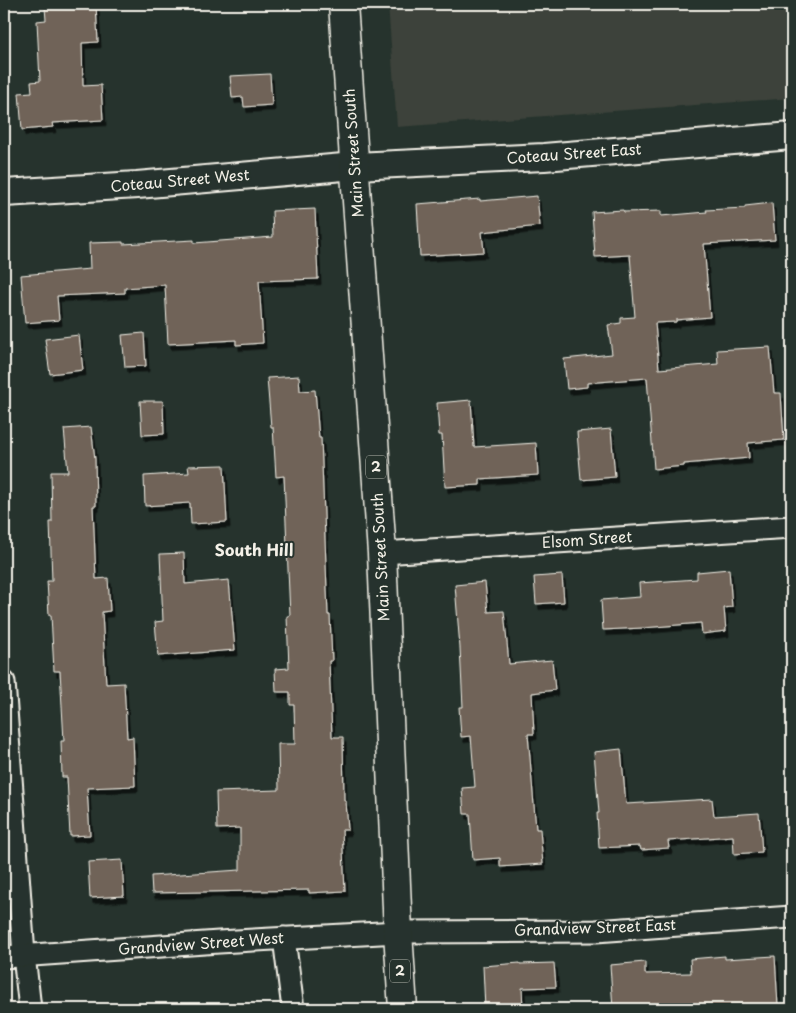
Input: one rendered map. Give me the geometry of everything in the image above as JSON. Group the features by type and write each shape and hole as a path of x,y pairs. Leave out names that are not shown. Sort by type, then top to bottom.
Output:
{"main road":[{"name":"Main Street South","path":"344,4 382,553 398,932"},
{"name":"2","path":"398,932 403,1009"}],"street":[{"name":"Coteau Street East","path":"355,166 544,157 792,136"},
{"name":"Coteau Street West","path":"4,193 355,166"},
{"name":"Elsom Street","path":"382,553 792,527"},
{"path":"4,682 14,956 30,1009"},
{"name":"Grandview Street East","path":"398,932 596,931 792,917"},
{"name":"Grandview Street West","path":"14,956 398,932"},
{"path":"284,938 293,1009"}],"shaded area":[{"path":"388,4 792,4 792,98 397,127"}],"green space":[{"path":"4,796 16,923 4,924"}],"building":[{"path":"96,4 98,42 82,43 83,86 101,85 103,120 52,123 53,127 22,130 19,93 32,92 31,82 40,81 37,21 46,20 45,7"},
{"path":"270,74 272,105 244,107 243,97 232,98 230,76"},
{"path":"537,196 540,226 482,232 484,252 420,256 417,204"},
{"path":"772,203 775,240 704,244 710,317 655,323 659,369 718,364 717,350 770,347 774,393 781,393 784,440 748,443 749,458 684,464 684,466 654,469 647,378 587,383 587,387 567,389 564,359 612,354 608,325 621,323 621,318 635,317 630,255 595,257 592,212 623,210 624,212 661,211 661,216 707,212 706,210 745,208 745,206"},
{"path":"315,209 318,279 259,281 263,343 236,345 236,340 168,344 165,285 125,288 125,293 57,296 59,320 25,323 21,275 90,269 89,243 123,242 123,244 194,240 194,243 273,237 272,211"},
{"path":"144,333 146,366 125,367 122,335"},
{"path":"79,335 83,370 50,374 45,339"},
{"path":"299,376 300,391 315,390 319,438 321,438 328,615 330,615 332,661 329,661 332,737 343,737 344,801 346,801 348,830 342,830 345,891 309,893 309,890 152,893 151,876 240,870 240,828 217,829 216,792 279,790 278,744 295,744 294,705 290,705 290,692 276,692 275,669 289,668 287,616 290,616 284,476 276,477 273,427 271,427 267,378"},
{"path":"471,400 474,447 536,443 538,475 480,479 480,485 445,487 442,435 439,435 437,403"},
{"path":"140,401 163,401 164,434 142,435"},
{"path":"91,427 95,459 96,506 93,506 96,579 108,578 110,611 102,612 106,684 124,683 127,738 133,737 135,786 87,788 90,835 70,836 67,777 62,777 61,741 64,741 60,671 54,671 47,581 52,581 51,472 68,472 64,429"},
{"path":"611,429 615,477 581,480 577,432"},
{"path":"224,465 227,522 191,524 190,503 145,506 144,476 189,473 188,466"},
{"path":"184,553 185,584 229,580 235,650 158,656 155,622 163,621 160,554"},
{"path":"729,569 732,607 724,608 726,631 702,634 701,623 603,630 601,600 640,597 639,583 697,579 697,572"},
{"path":"562,575 564,602 536,604 534,577"},
{"path":"485,582 488,612 504,611 509,664 552,660 555,690 532,693 534,734 528,734 536,829 540,829 543,864 500,867 500,858 473,860 470,814 464,814 462,788 475,787 471,736 461,737 459,707 463,707 455,585"},
{"path":"621,749 626,804 712,799 714,816 759,813 762,852 734,854 733,836 668,841 669,848 641,850 640,846 599,848 597,813 599,813 594,752"},
{"path":"122,860 124,896 90,898 88,862"},
{"path":"725,956 725,959 775,956 778,1006 726,1009 613,1009 610,965 645,962 645,974 691,973 690,959"},
{"path":"554,963 556,987 522,988 523,1009 485,1009 483,966"}],"district":[{"name":"South Hill","path":"254,550"}]}
